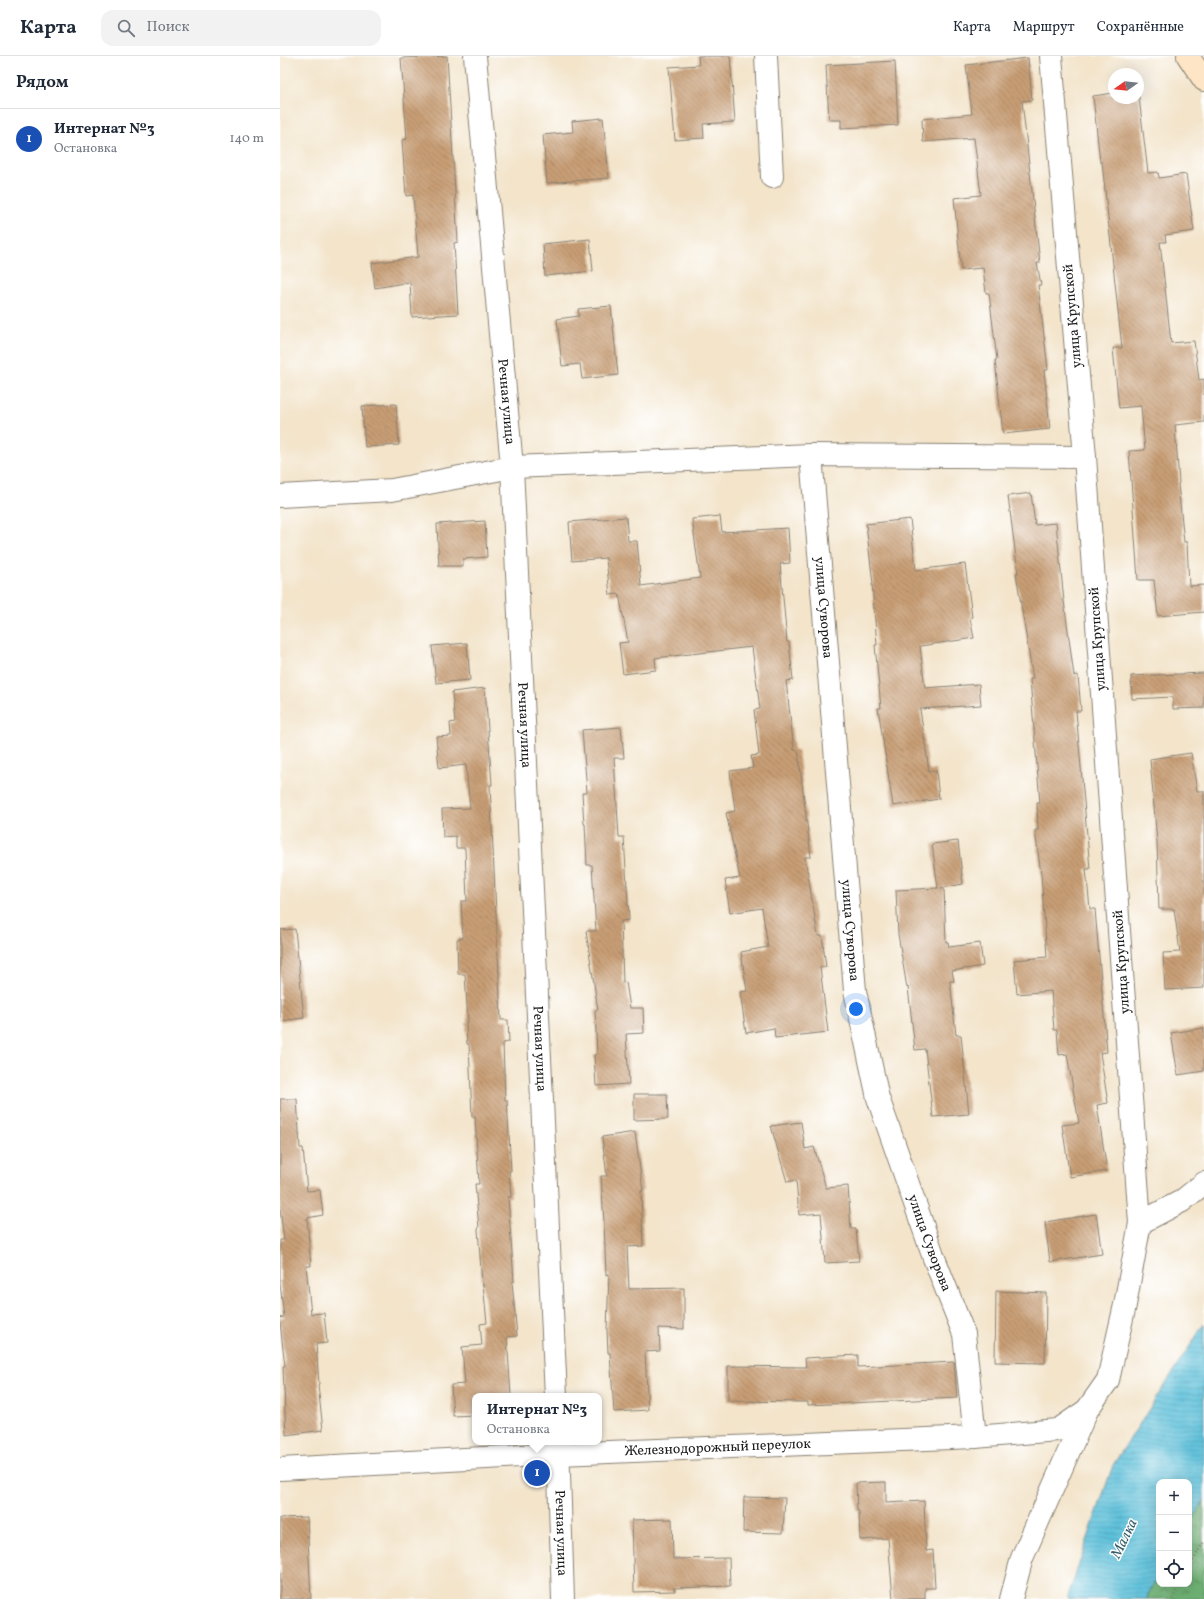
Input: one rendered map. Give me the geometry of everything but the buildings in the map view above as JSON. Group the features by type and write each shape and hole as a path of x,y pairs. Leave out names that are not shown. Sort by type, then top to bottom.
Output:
{"street":[{"name":"Речная улица","path":"475,56 512,467 556,1393"},
{"path":"766,56 772,177"},
{"name":"улица Крупской","path":"1051,56 1085,457 1140,1223 1125,1305 1108,1380 1087,1410"},
{"path":"1188,56 1204,80"},
{"path":"280,496 392,490 512,467 811,455 1085,457"},
{"name":"улица Суворова","path":"811,455 855,991 878,1098 934,1258 964,1334 975,1437"},
{"path":"1140,1223 1182,1201 1204,1183"},
{"path":"1011,1599 1022,1558 1087,1410"},
{"name":"Железнодорожный переулок","path":"280,1469 559,1448 975,1437 1058,1430 1087,1410"},
{"name":"Речная улица","path":"559,1448 563,1599"}],"path":[{"path":"1192,1563 1204,1541"},
{"path":"1172,1599 1178,1587"}],"green space":[{"path":"1204,1501 1204,1599 1147,1599 1148,1594 1156,1581 1156,1587 1192,1587 1192,1521"}],"water":[{"name":"Малка","path":"1204,1324 1204,1501 1192,1521 1192,1479 1156,1479 1156,1581 1148,1594 1147,1599 1067,1599 1113,1465"}],"place":[{"name":"Интернат №3","path":"537,1473"}]}
